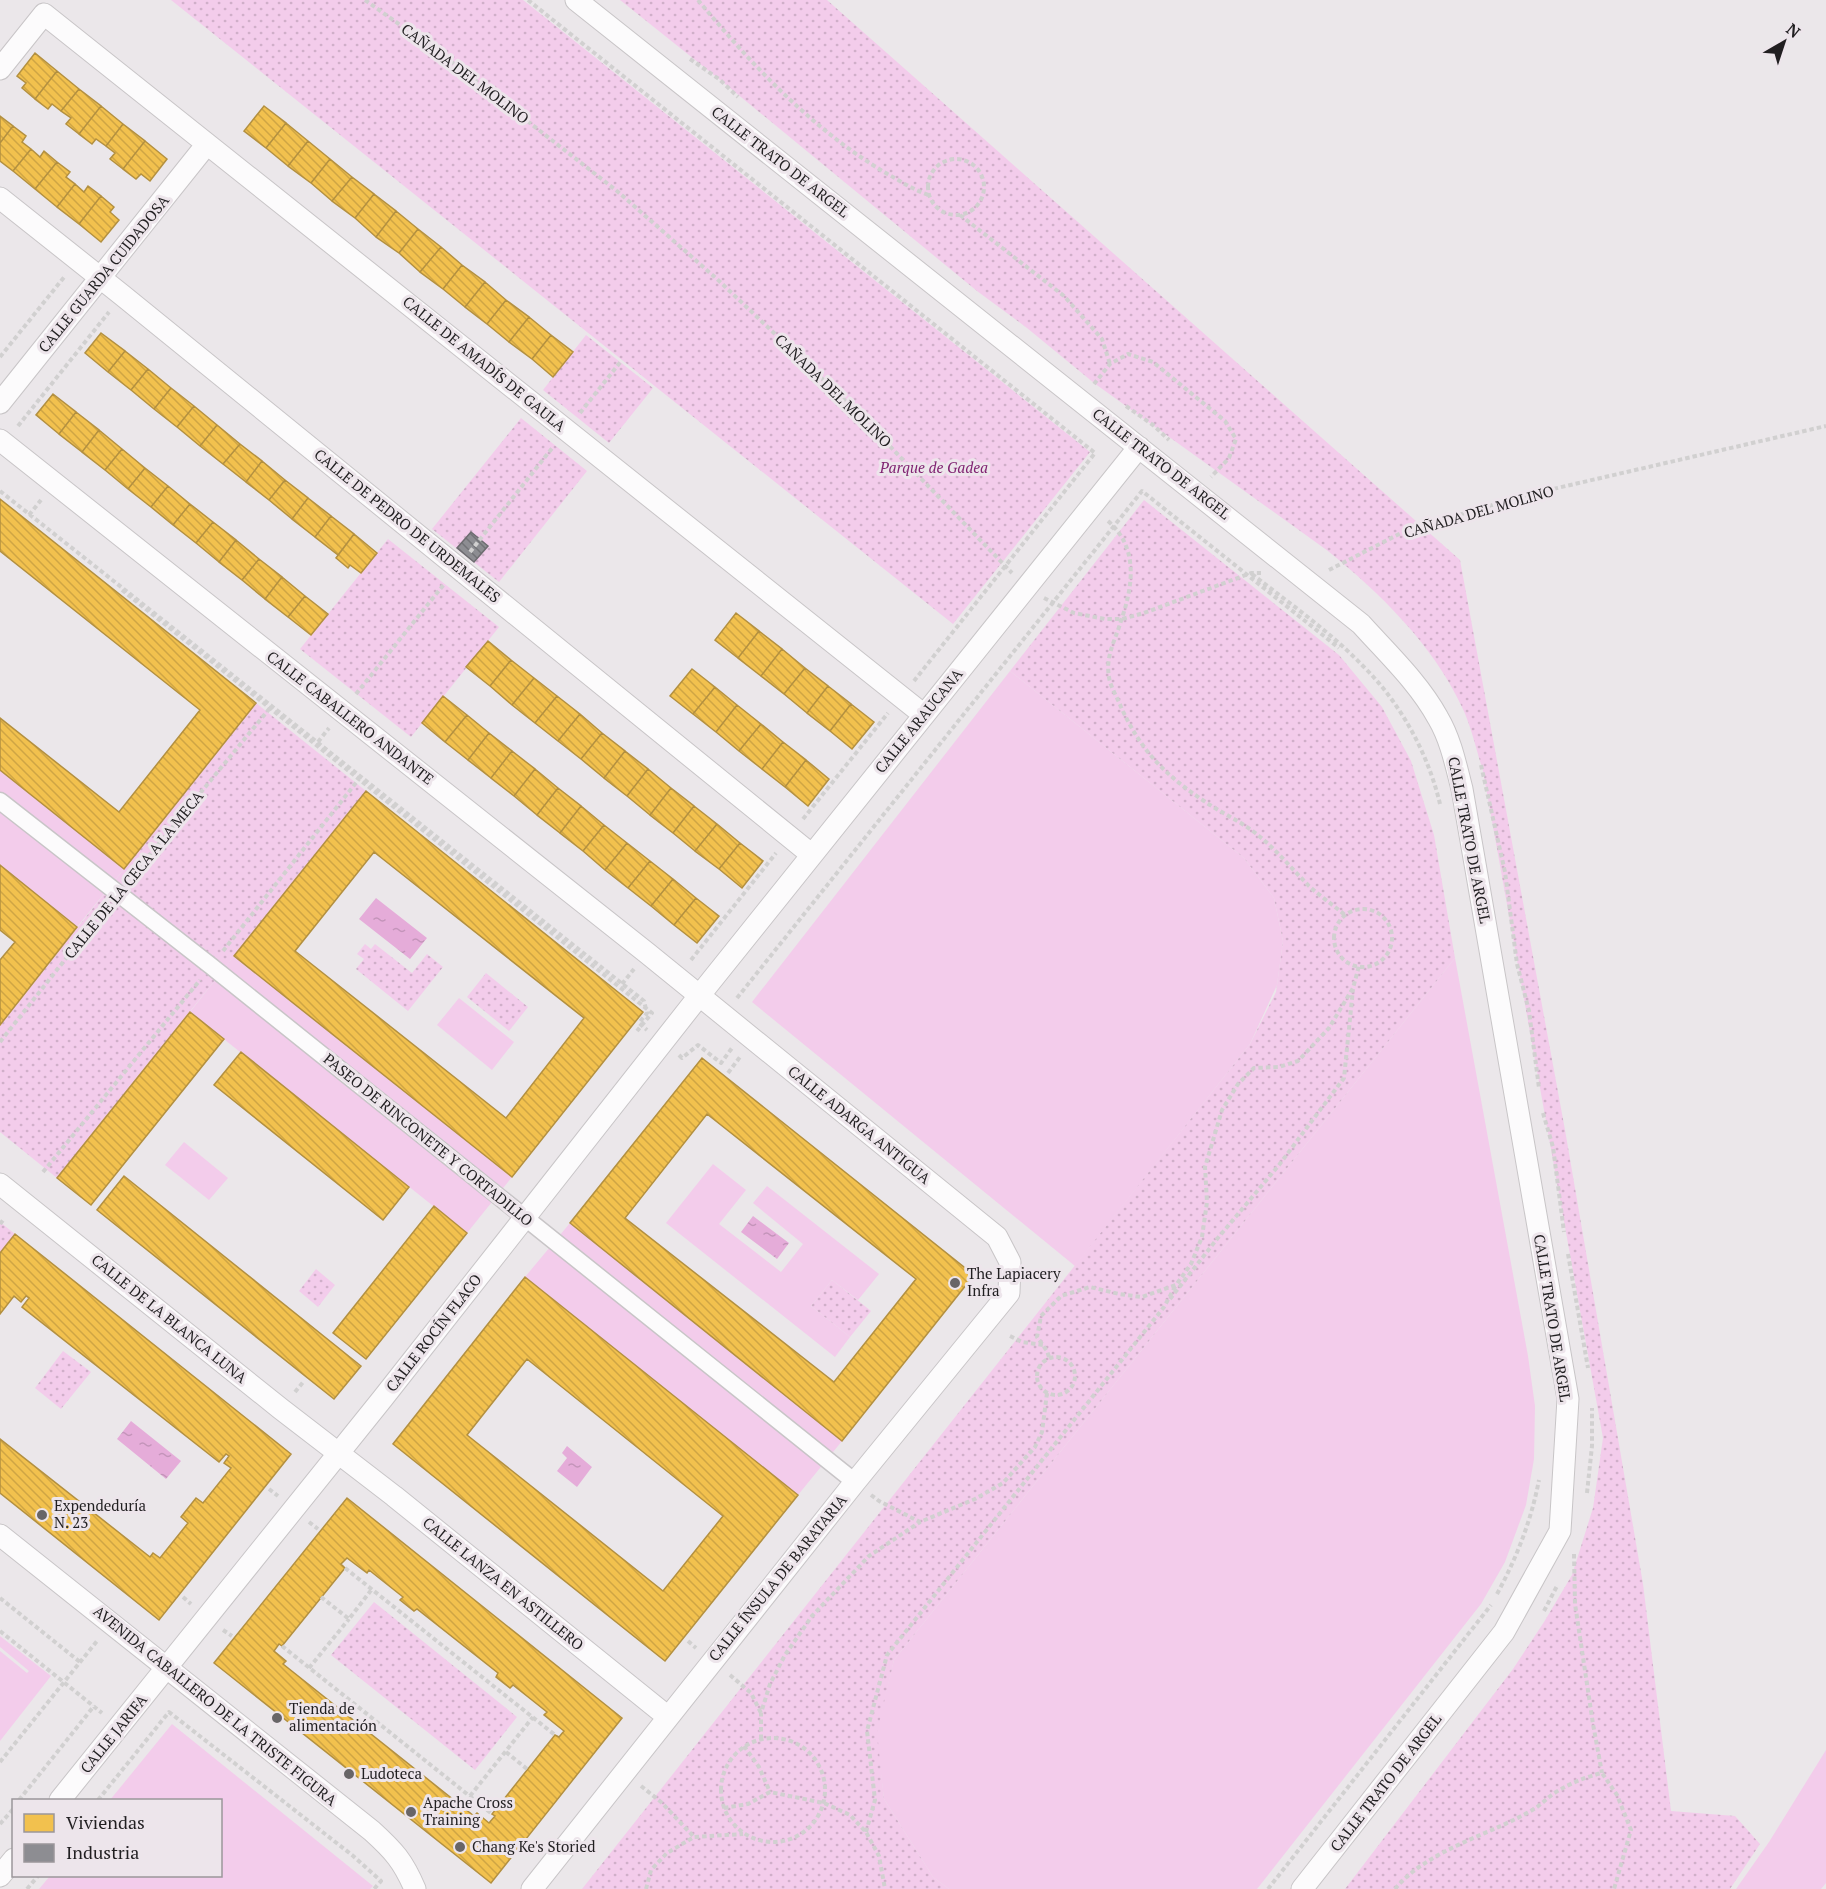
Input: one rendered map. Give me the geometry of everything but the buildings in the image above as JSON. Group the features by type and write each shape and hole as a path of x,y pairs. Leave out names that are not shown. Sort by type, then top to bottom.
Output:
{"street":[{"name":"CALLE TRATO DE ARGEL","path":"576,0 1361,624 1406,672 1438,718 1450,746 1462,789 1568,1399 1560,1531 1504,1632 1302,1889"},
{"name":"CALLE DE AMADÍS DE GAULA","path":"0,69 44,14 924,715"},
{"name":"CALLE GUARDA CUIDADOSA","path":"0,403 207,144"},
{"name":"CALLE DE PEDRO DE URDEMALES","path":"0,198 812,855"},
{"name":"CALLE CABALLERO ANDANTE","path":"8,434 699,996"},
{"name":"CALLE ARAUCANA","path":"699,996 1139,447"},
{"name":"PASEO DE RINCONETE Y CORTADILLO","path":"0,801 211,966 855,1482"},
{"name":"CALLE ADARGA ANTIGUA","path":"699,996 996,1238 1010,1262"},
{"name":"CALLE ROCÍN FLACO","path":"167,1668 699,996"},
{"name":"CALLE DE LA BLANCA LUNA","path":"0,1184 338,1452"},
{"name":"CALLE ÍNSULA DE BARATARIA","path":"532,1889 855,1482 1009,1293 1010,1262"},
{"name":"CALLE LANZA EN ASTILLERO","path":"338,1452 668,1717"},
{"name":"AVENIDA CABALLERO DE LA TRISTE FIGURA","path":"0,1535 372,1831 396,1853 415,1889"},
{"name":"CALLE JARIFA","path":"61,1799 167,1668"},
{"path":"0,1876 12,1861"}],"path":[{"name":"CAÑADA DEL MOLINO","path":"365,0 444,56 617,191 717,279 853,408 1026,589 1074,613 1105,619 1122,619 1249,574 1263,573"},
{"path":"528,0 1095,453 687,964"},
{"path":"698,0 731,39 798,107 854,153 918,191 929,195"},
{"path":"952,159 962,160 978,170 984,188 982,198 976,205 960,215 941,211 929,195 930,176 935,168 952,159"},
{"path":"960,215 1064,296 1102,339 1110,364"},
{"path":"0,357 78,260"},
{"path":"8,434 122,295"},
{"path":"1061,425 1110,364 1128,354 1153,362 1225,421 1236,439 1229,458 1176,519"},
{"name":"CAÑADA DEL MOLINO","path":"1299,573 1332,570 1407,530 1516,498 1826,426"},
{"path":"1067,488 1114,527 1126,542 1131,563 1130,589 1107,663 1111,684 1126,719 1147,754 1169,776 1255,833 1309,886 1345,915"},
{"path":"742,1006 735,1000 1142,491 1323,630 1363,666 1396,707 1426,760 1442,812"},
{"path":"0,492 645,1008"},
{"path":"0,492 644,1001 646,1013 639,1023 682,1058 698,1045 721,1063 744,1032"},
{"path":"1249,574 1339,648"},
{"name":"CALLE DE LA CECA A LA MECA","path":"0,1042 117,894 270,708"},
{"path":"1479,760 1505,872 1517,964 1529,1011 1540,1097"},
{"path":"1363,908 1380,914 1387,921 1392,939 1390,949 1378,963 1359,966 1350,964 1336,950 1334,931 1338,922 1345,915 1363,908"},
{"path":"866,1832 875,1800 867,1731 887,1655 1217,1239 1279,1165 1344,1078 1353,988 1359,966"},
{"path":"1164,1307 1191,1264 1202,1237 1207,1202 1205,1167 1222,1110 1238,1084 1254,1068 1279,1067 1298,1061 1329,1028 1353,988"},
{"path":"638,1031 642,1026"},
{"path":"1541,1107 1553,1147 1564,1235"},
{"path":"0,1224 4,1219"},
{"path":"1566,1246 1589,1379"},
{"path":"1049,1357 1037,1337 1041,1316 1061,1296 1090,1287 1142,1297 1176,1285"},
{"path":"1010,1336 1022,1342 1043,1345"},
{"path":"1057,1356 1071,1363 1075,1377 1073,1385 1062,1395 1047,1393 1037,1382 1036,1374 1042,1361 1057,1356"},
{"path":"761,1739 761,1713 770,1684 785,1655 812,1617 869,1556 920,1522 975,1499 1003,1483 1035,1447 1042,1432 1047,1393"},
{"path":"1586,1498 1592,1446 1592,1399"},
{"path":"1268,1889 1489,1608 1522,1543 1534,1508 1540,1473"},
{"path":"855,1482 879,1501 920,1522"},
{"path":"1570,1556 1574,1547 1575,1604 1602,1773 1617,1795 1631,1830 1614,1889"},
{"path":"345,1568 555,1735"},
{"path":"1539,1620 1558,1583"},
{"path":"309,1668 372,1589"},
{"path":"321,1597 349,1619"},
{"path":"0,1598 80,1662"},
{"path":"0,1762 111,1623"},
{"path":"0,1630 142,1745"},
{"path":"282,1646 492,1814"},
{"path":"20,1799 94,1706"},
{"path":"99,1799 169,1712 352,1855 381,1881 374,1889"},
{"path":"470,1796 533,1718"},
{"path":"779,1738 796,1743 810,1754 820,1768 825,1786 824,1803 817,1819 806,1831 792,1839 776,1842 759,1840 744,1834 732,1822 724,1808 720,1792 723,1774 731,1758 744,1746 761,1739 779,1738"},
{"path":"744,1746 759,1767 770,1791"},
{"path":"506,1752 527,1769"},
{"path":"624,1772 661,1802 694,1837"},
{"path":"1395,1889 1421,1866 1534,1809 1555,1793 1584,1777 1602,1773"},
{"path":"724,1808 748,1804 770,1791 824,1803 850,1815 866,1832 879,1856 885,1889"},
{"path":"0,1824 12,1810"},
{"path":"646,1889 651,1870 667,1852 694,1837 744,1834"},
{"path":"27,1889 36,1877"}],"green space":[{"name":"Parque de Gadea","path":"171,0 523,0 1090,452 953,624"},
{"path":"620,0 827,0 1460,560 1565,1130 1643,1584 1671,1811 1735,1816 1760,1844 1730,1889 1345,1889 1513,1669 1572,1575 1593,1508 1603,1438 1483,771 1468,721 1449,683 1435,661 1403,621 1367,584 1328,551 1094,383 1027,328 977,291"},
{"path":"586,335 653,388 609,443 543,390"},
{"path":"521,418 587,471 499,582 432,529"},
{"path":"1144,500 1339,655 1382,707 1411,761 1434,835 1455,958 894,1660 877,1732 884,1799 933,1877 949,1889 582,1889 1250,1044 1276,992 1283,941 1274,898 1244,858 1010,671"},
{"path":"388,539 499,627 411,737 300,649"},
{"path":"1010,671 1244,858 1274,898 1283,941 1277,985 1250,1044 1075,1266 752,1002"},
{"path":"256,703 366,791 57,1178 0,1132 0,1025"},
{"path":"0,770 124,869 77,927 0,865"},
{"path":"365,944 371,949 375,944 412,973 427,954 443,967 408,1011 356,969 364,959 357,954"},
{"path":"234,956 512,1177 467,1233 190,1012"},
{"path":"1455,958 1528,1356 1535,1406 1534,1459 1526,1505 1505,1562 1481,1604 1257,1889 949,1889 933,1877 884,1799 876,1732 894,1660"},
{"path":"486,973 528,1007 509,1031 467,997"},
{"path":"459,998 514,1042 492,1070 437,1025"},
{"path":"184,1142 228,1178 209,1200 165,1165"},
{"path":"713,1164 746,1190 719,1224 781,1272 803,1244 753,1203 767,1186 879,1274 858,1300 832,1280 811,1306 850,1337 835,1357 666,1223"},
{"path":"0,1222 15,1234 0,1253"},
{"path":"570,1223 842,1441 798,1495 525,1277"},
{"path":"316,1269 335,1285 318,1307 299,1291"},
{"path":"832,1280 871,1311 850,1337 811,1306"},
{"path":"63,1351 91,1372 61,1409 35,1388"},
{"path":"374,1602 517,1717 475,1770 331,1655"},
{"path":"0,1636 51,1676 0,1741 0,1651 27,1673 29,1671 0,1647"},
{"path":"172,1724 373,1886 370,1889 39,1889 49,1877 222,1877 222,1799 111,1799"},
{"path":"1826,1750 1826,1883 1821,1889 1736,1889 1769,1842"}],"water":[{"path":"376,898 427,938 410,959 359,919"},
{"path":"753,1216 789,1243 777,1259 741,1232"},
{"path":"131,1421 181,1461 166,1479 117,1439"},
{"path":"567,1446 592,1467 577,1487 557,1471 567,1458 562,1453"}],"place":[{"name":"The Lapiacery Infra","path":"955,1283"},
{"name":"Expendeduría N. 23","path":"42,1515"},
{"name":"Tienda de alimentación","path":"277,1718"},
{"name":"Ludoteca","path":"349,1774"},
{"name":"Apache Cross Training","path":"411,1812"},
{"name":"Chang Ke's Storied","path":"460,1847"}]}
